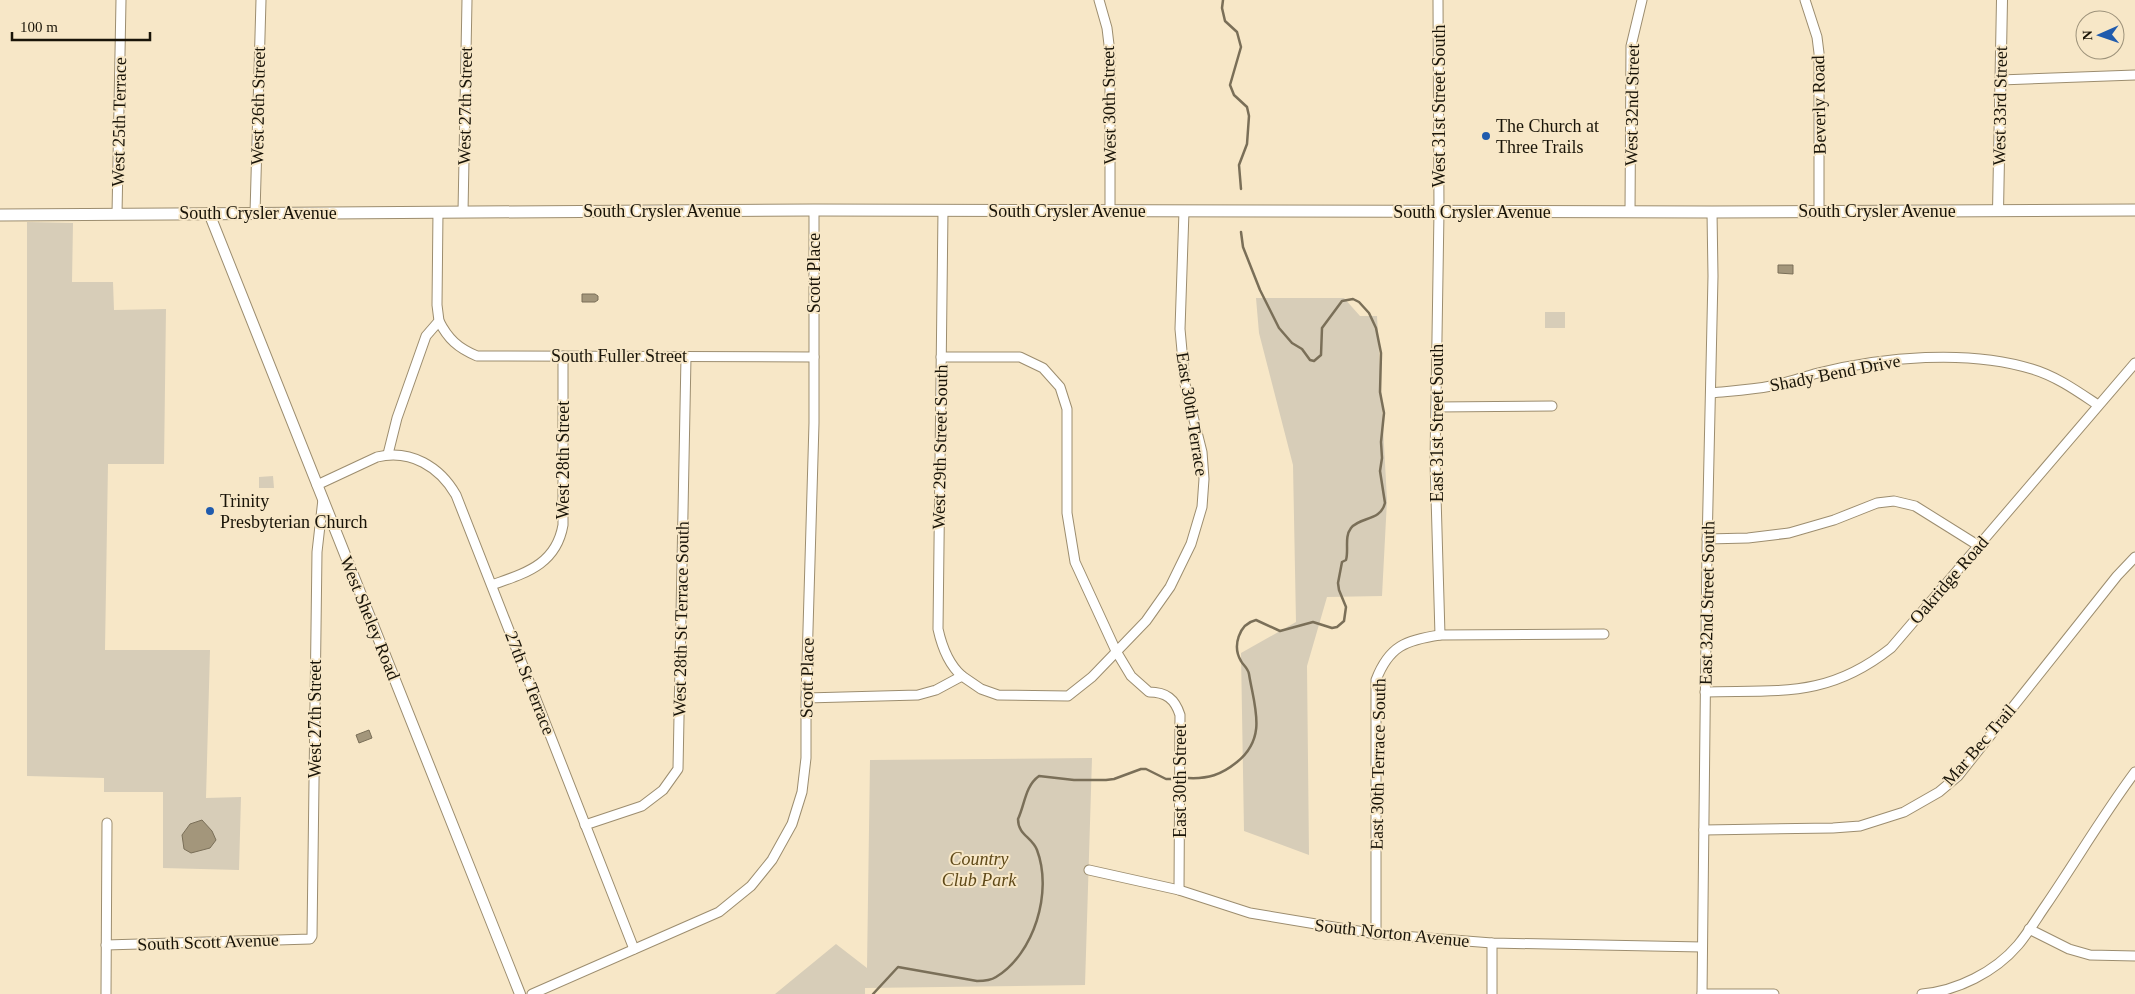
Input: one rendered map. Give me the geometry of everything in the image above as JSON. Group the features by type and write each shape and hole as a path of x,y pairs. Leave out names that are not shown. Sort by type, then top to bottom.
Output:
{"main road":[{"name":"South Crysler Avenue","path":"0,214 814,210 1439,212 2135,210"}],"street":[{"name":"West 25th Terrace","path":"117,214 121,0"},
{"name":"West 26th Street","path":"255,213 261,0"},
{"name":"West 27th Street","path":"463,212 467,0"},
{"name":"West 30th Street","path":"1099,0 1107,28 1110,54 1110,211"},
{"name":"West 31st Street South","path":"1438,0 1439,212"},
{"name":"West 32nd Street","path":"1630,212 1631,46 1642,0"},
{"name":"Beverly Road","path":"1805,0 1817,37 1819,53 1819,211"},
{"name":"West 33rd Street","path":"1998,211 2002,0"},
{"path":"2000,80 2135,75"},
{"name":"Scott Place","path":"532,994 719,912 751,886 772,860 792,824 802,792 806,758 814,423 814,210"},
{"name":"West 29th Street South","path":"944,211 938,629 942,645 951,664 962,676 981,690 998,695 1068,696"},
{"name":"East 30th Terrace","path":"1068,696 1092,677 1146,621 1170,587 1191,544 1202,506 1204,479 1202,452 1185,384 1180,329 1184,211"},
{"path":"317,485 388,454 397,418 426,336 439,321 437,305 438,212"},
{"name":"East 31st Street South","path":"1439,212 1435,460 1440,635"},
{"name":"East 32nd Street South","path":"1702,994 1707,539 1713,276 1712,212"},
{"name":"West Sheley Road","path":"209,213 520,994"},
{"name":"South Fuller Street","path":"439,321 447,337 460,349 477,356 814,357"},
{"name":"West 28th Street","path":"492,585 528,572 541,564 554,549 561,535 563,525 563,356"},
{"name":"West 28th St Terrace South","path":"585,826 642,806 663,790 678,769 686,356"},
{"path":"941,356 1020,357 1043,368 1060,388 1067,409 1067,513 1074,562 1116,651"},
{"name":"Shady Bend Drive","path":"1711,393 1771,386 1819,372 1880,361 1965,356 2000,360 2034,369 2066,383 2098,405"},
{"name":"Oakridge Road","path":"1706,692 1802,690 1829,684 1855,673 1891,648 2135,363"},
{"path":"1436,407 1552,406"},
{"name":"27th St Terrace","path":"388,454 425,462 448,481 456,495 634,949"},
{"name":"West 27th Street","path":"310,939 312,936 314,905 317,552 323,499"},
{"path":"1707,539 1748,538 1789,533 1834,520 1876,503 1894,501 1915,506 1978,546"},
{"name":"Mar Bec Trail","path":"1704,830 1860,826 1904,812 1939,792 1958,776 2117,576 2135,557"},
{"name":"East 30th Terrace South","path":"1376,934 1376,680 1384,662 1398,646 1415,638 1440,635 1604,634"},
{"name":"East 30th Street","path":"1116,651 1131,676 1149,692 1157,692 1168,696 1177,704 1180,715 1179,890"},
{"path":"806,698 918,695 936,690 962,676"},
{"path":"1922,994 1958,987 1988,971 2017,946 2135,772"},
{"path":"106,994 107,824"},
{"name":"South Norton Avenue","path":"1089,870 1179,890 1250,913 1376,934 1492,943 1702,947"},
{"path":"2029,929 2069,948 2090,955 2135,956"},
{"name":"South Scott Avenue","path":"106,945 310,939"},
{"path":"1492,943 1492,994"},
{"path":"1702,994 1774,994"}],"green space":[{"path":"27,222 73,223 72,282 113,282 114,310 166,309 164,464 108,464 105,650 210,650 206,798 241,797 239,870 163,868 163,792 104,792 104,778 27,776"},
{"path":"1256,298 1344,298 1360,316 1377,316 1387,500 1382,596 1327,597 1307,666 1309,855 1244,831 1241,653 1296,622 1293,465 1259,333"},
{"path":"1545,312 1565,312 1565,328 1545,328"},
{"path":"273,476 274,488 259,488 259,477"},
{"name":"Country Club Park","path":"1092,758 1085,985 865,988 865,994 775,994 836,944 867,968 870,760"}],"shaded area":[{"path":"1778,265 1793,265 1793,274 1778,273"},
{"path":"582,294 595,294 598,296 598,300 595,302 582,302"},
{"path":"369,730 372,738 359,743 356,735"},
{"path":"202,820 212,831 216,840 210,848 191,853 184,849 182,835 190,824"}],"waterway":[{"path":"1223,0 1222,8 1225,21 1237,32 1241,47 1230,85 1234,95 1247,107 1249,116 1247,144 1239,165 1241,189"},
{"path":"1188,778 1202,778 1220,773 1237,762 1247,752 1253,742 1256,732 1256,709 1247,668 1238,655 1237,642 1241,631 1250,622 1256,620 1280,631 1313,622 1332,628 1337,627 1344,621 1346,607 1338,583 1342,562 1346,560 1349,532 1355,524 1379,513 1385,503 1380,471 1384,413 1380,392 1381,353 1376,328 1369,313 1359,302 1353,299 1342,301 1322,328 1321,355 1314,361 1310,360 1302,349 1292,343 1279,328 1260,290 1243,247 1241,232"},
{"path":"873,994 898,967 984,981 996,977 1009,967 1021,953 1037,921 1043,884 1037,850 1020,829 1018,819 1028,790 1039,776 1074,780 1106,780 1146,769 1166,779 1175,779"}],"place":[{"name":"The Church at Three Trails","path":"1486,136"},
{"name":"Trinity Presbyterian Church","path":"210,511"}]}
